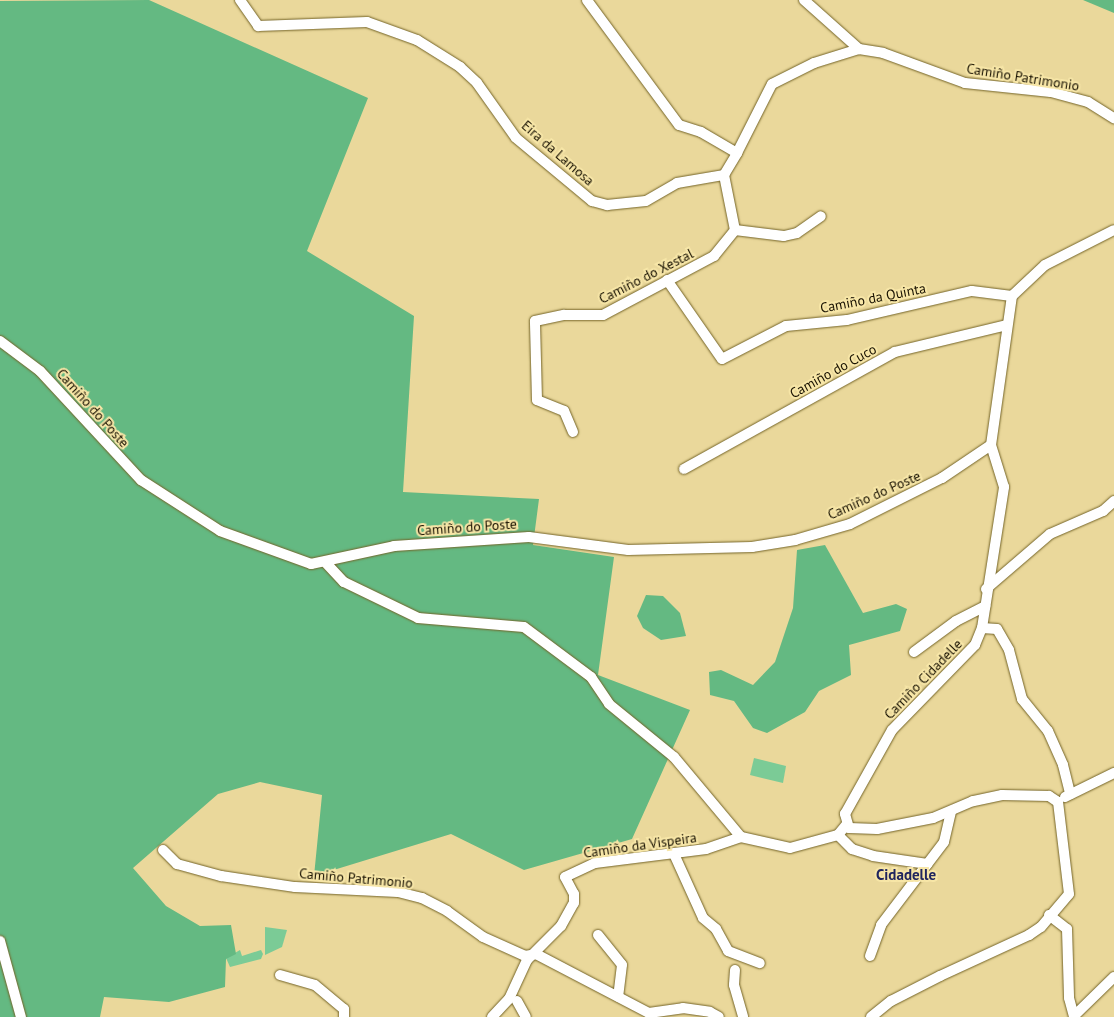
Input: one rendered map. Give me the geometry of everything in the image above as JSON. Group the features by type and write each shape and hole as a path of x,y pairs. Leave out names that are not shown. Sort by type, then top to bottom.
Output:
{"street":[{"name":"Eira da Lamosa","path":"240,0 258,26 367,22 417,40 460,67 477,83 516,138 592,201 608,205 646,201 676,183 724,175"},
{"path":"587,0 679,125 701,132 737,153 724,175 735,230 784,236 797,233 821,216"},
{"path":"804,0 859,49"},
{"name":"Camiño Patrimonio","path":"737,153 772,84 814,63 859,49 891,56 965,83 1051,92 1088,102 1114,118"},
{"name":"Camiño do Xestal","path":"573,432 564,411 537,400 535,321 564,316 603,315 714,256 735,230"},
{"path":"1012,296 1045,265 1114,230"},
{"name":"Camiño da Quinta","path":"667,280 722,359 786,326 847,320 972,291 1012,296"},
{"name":"Camiño Cidadelle","path":"846,825 845,814 892,730 975,645 982,628 986,589 1004,487 991,445 1012,296"},
{"name":"Camiño do Cuco","path":"684,469 895,352 1007,325"},
{"name":"Camiño do Poste","path":"0,341 40,371 141,480 220,531 311,564 326,563 394,546 529,537 628,550 752,547 796,540 850,524 942,478 991,445"},
{"path":"986,589 1050,534 1103,511 1114,501"},
{"path":"326,563 344,582 418,618 524,626 591,677 609,704 674,757 741,838 790,848 838,836 846,825 854,831 914,823 951,812 973,801 1017,793 1049,796 1058,802 1069,894 1048,915 1041,927 1029,935 891,1001 870,1017"},
{"path":"914,652 956,622 985,606"},
{"path":"982,628 997,629 1009,650 1022,699 1048,731 1063,765 1070,794"},
{"path":"1058,802 1070,794 1114,773"},
{"path":"870,956 881,925 944,842 951,812"},
{"path":"838,836 852,849 873,856 927,864"},
{"name":"Camiño da Vispeira","path":"492,1017 509,999 527,960 536,954 561,926 574,903 574,894 565,877 596,862 674,854 728,844 741,838"},
{"name":"Camiño Patrimonio","path":"163,850 177,864 221,876 295,887 398,892 422,898 447,911 483,937 525,956 536,954 649,1013 683,1008 710,1012 719,1017"},
{"path":"674,854 704,918 716,929 728,951 760,963"},
{"path":"1048,915 1067,928 1069,998 1074,1016 1114,977"},
{"path":"598,935 622,965 618,997"},
{"path":"0,941 21,1017"},
{"path":"735,970 734,985 743,1017"},
{"path":"280,976 315,985 344,1009 344,1017"},
{"path":"517,1002 526,1017"}],"green space":[{"path":"149,0 368,98 307,251 414,316 403,492 539,499 533,545 614,557 598,675 690,710 632,839 524,870 451,834 314,876 322,795 260,782 218,794 133,868 166,906 200,926 231,925 236,954 226,959 225,987 169,1002 104,997 100,1017 0,1017 0,1"},
{"path":"1083,0 1114,0 1114,13"},
{"path":"825,545 863,613 896,604 907,609 900,631 849,645 851,675 819,691 805,712 767,733 753,728 734,701 710,695 709,672 721,670 753,685 775,662 793,608 797,550"},
{"path":"646,595 663,596 680,613 686,636 661,640 643,628 637,616"},
{"path":"754,758 786,766 783,783 750,775"},
{"path":"265,927 287,930 282,947 265,955"},
{"path":"240,950 242,956 261,950 263,954 261,959 230,967 226,958"}],"district":[{"name":"Cidadelle","path":"906,875"}]}
